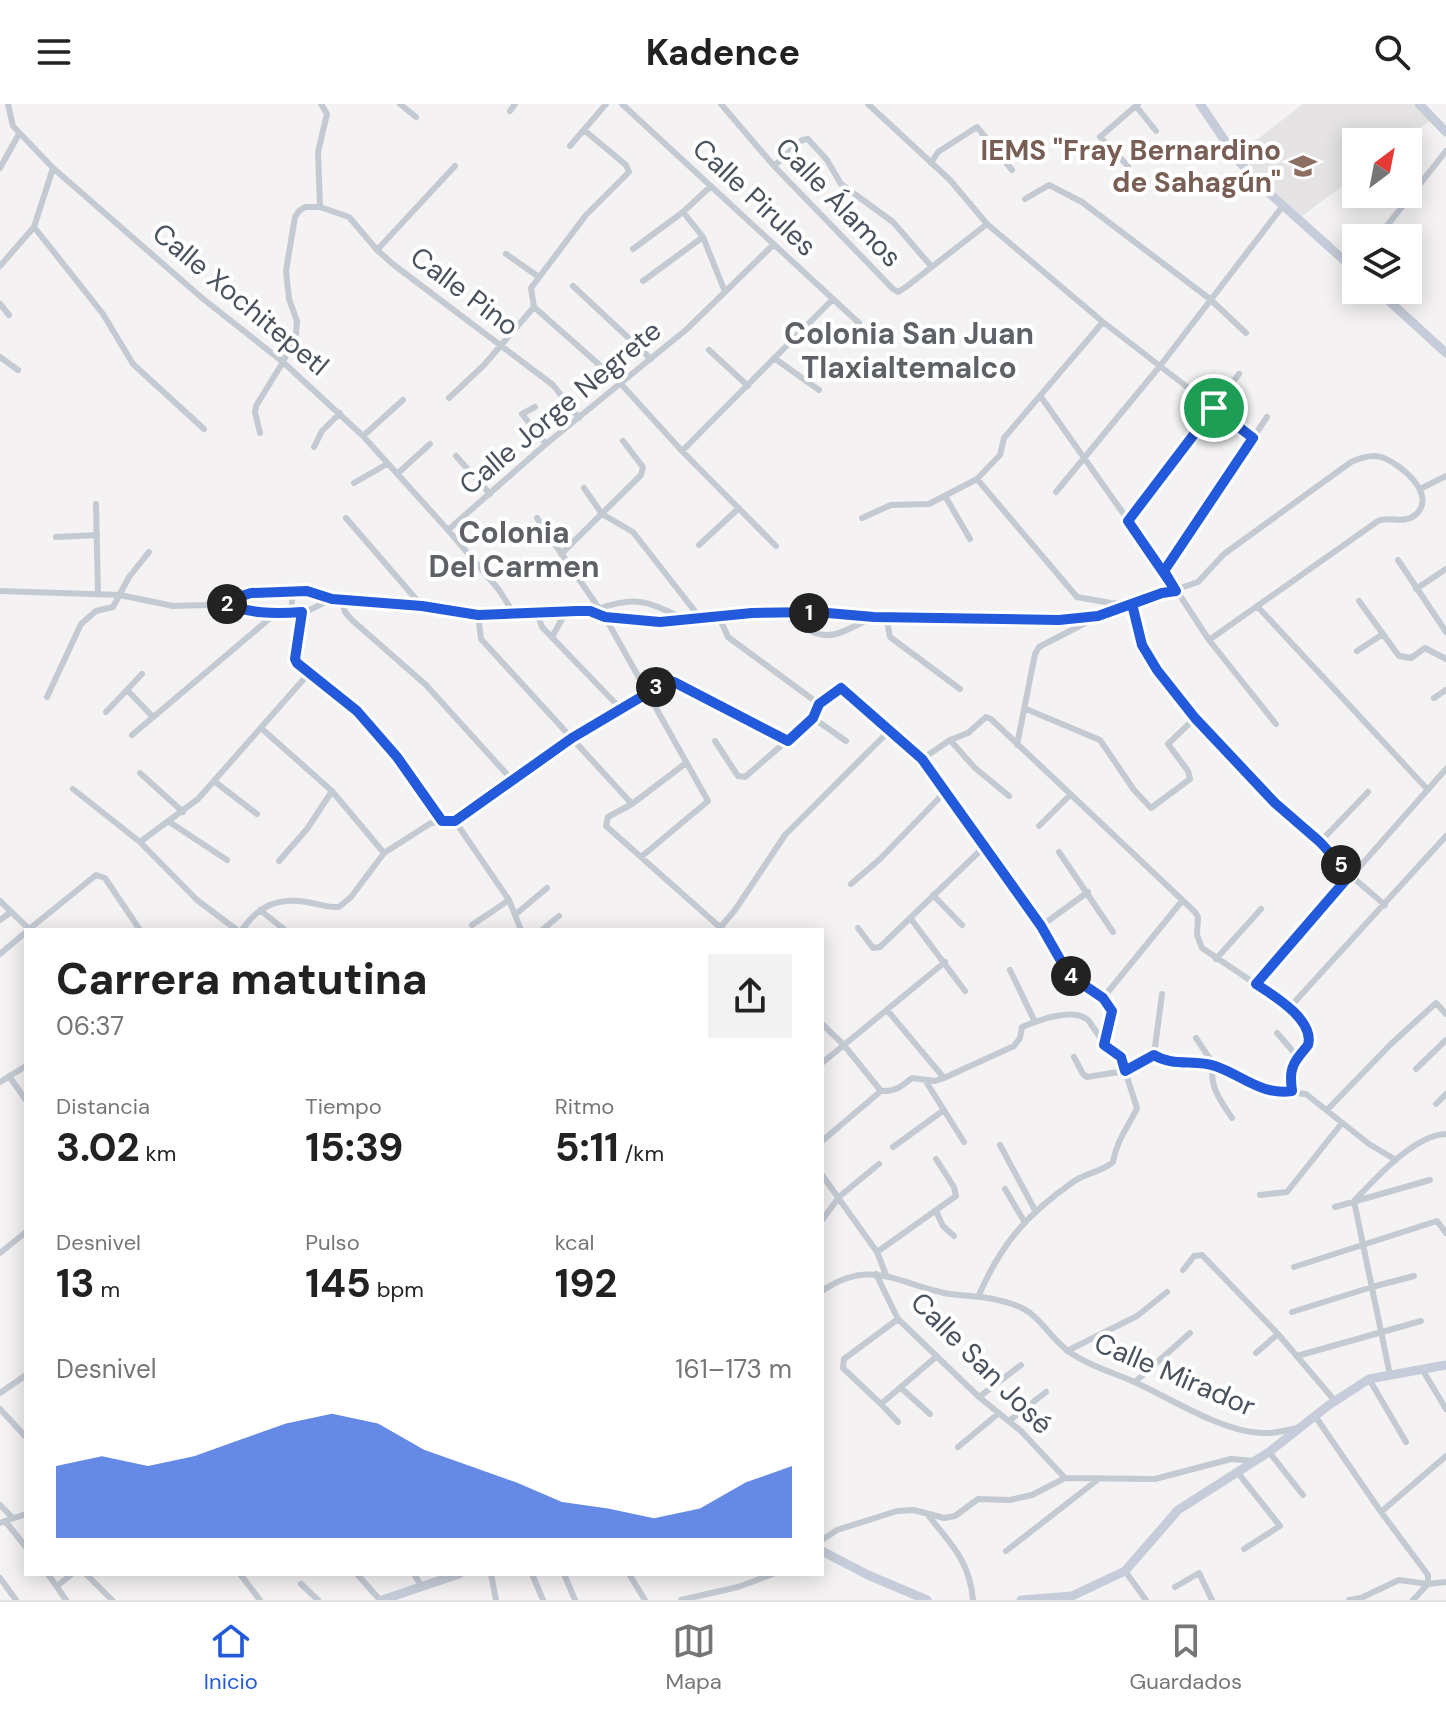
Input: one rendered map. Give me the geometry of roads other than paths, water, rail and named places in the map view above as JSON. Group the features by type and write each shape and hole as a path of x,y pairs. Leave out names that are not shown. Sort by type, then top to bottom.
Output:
{"street":[{"name":"Calle Xochitepetl","path":"8,104 13,126 53,168 340,413 448,530"},
{"path":"260,433 256,406 296,335 297,321 289,299 286,271 295,217 305,207 320,207 318,152 327,120 321,104"},
{"path":"400,104 416,117"},
{"path":"510,111 515,104"},
{"path":"570,146 606,104"},
{"name":"Calle Pirules","path":"622,104 859,323"},
{"name":"Calle Álamos","path":"721,104 774,166 893,289 898,292 931,266"},
{"path":"868,104 950,180 987,224 1103,322 1253,438"},
{"path":"1200,104 1238,160 1282,207 1342,259"},
{"path":"1419,104 1446,132"},
{"path":"1128,166 1100,137 1137,105 1156,131"},
{"path":"931,163 938,152 977,127 1012,170"},
{"path":"584,130 626,165 629,172 586,215 531,288 534,307 621,384 776,546"},
{"path":"0,168 19,134"},
{"path":"774,166 802,140 808,139 827,160 841,184 893,222 931,266 987,224"},
{"path":"1388,224 1446,151"},
{"path":"377,250 455,166"},
{"path":"0,266 34,227 53,168"},
{"path":"1025,199 1049,185 1082,202 1210,299 1246,333"},
{"path":"633,249 683,212 711,186"},
{"name":"Calle Pino","path":"320,207 349,217 377,250 553,385 579,418"},
{"path":"1056,492 1160,366 1282,207"},
{"path":"683,212 703,237 725,292"},
{"path":"34,227 103,314 133,364 204,429"},
{"path":"643,281 703,237"},
{"name":"Calle Jorge Negrete","path":"513,612 499,590 448,530 546,444 687,329 774,244"},
{"path":"506,254 539,277"},
{"path":"573,286 651,359"},
{"path":"682,451 832,300"},
{"path":"0,304 9,315"},
{"path":"1392,304 1446,353"},
{"path":"449,398 534,307"},
{"path":"862,518 891,505 907,502 924,505 977,479 1000,455 1004,438 1103,322"},
{"path":"709,350 748,386"},
{"path":"0,357 18,370"},
{"path":"774,358 819,390"},
{"path":"1128,521 1239,374"},
{"path":"1041,397 1209,640 1276,724"},
{"path":"363,436 403,400"},
{"path":"535,407 522,414 546,444"},
{"path":"314,447 322,431 340,413"},
{"path":"1164,571 1267,417"},
{"path":"561,554 643,471 623,441"},
{"path":"397,474 430,444"},
{"path":"456,456 490,494"},
{"path":"1017,745 1039,647 1098,616 1198,582 1240,541 1351,462 1378,456 1393,463 1420,489 1423,498 1420,508 1411,518 1378,521 1209,640"},
{"path":"354,483 387,464"},
{"path":"1420,489 1446,476"},
{"path":"977,479 1077,597 1132,604"},
{"path":"584,488 602,514 633,532 701,619"},
{"path":"945,496 970,539"},
{"path":"96,504 98,594"},
{"path":"699,545 739,508"},
{"path":"346,518 422,606"},
{"path":"537,518 594,610 605,617 660,622 752,613 816,612 874,617 1059,620 1098,616"},
{"path":"56,537 97,535"},
{"path":"47,697 81,624 96,611 113,607 129,577 149,552"},
{"path":"1398,560 1446,632"},
{"path":"1416,589 1446,569"},
{"path":"0,591 120,595 173,606 223,602 251,593 293,590 332,599 422,606 478,615 594,610 622,601 638,601 657,605 686,619"},
{"path":"291,613 293,590"},
{"path":"223,602 242,610 275,614 302,612 332,599"},
{"path":"341,599 345,612 352,620 426,685 513,781"},
{"path":"1359,601 1399,656 1411,658 1425,648 1446,659"},
{"path":"1132,604 1142,645 1157,670 1195,718 1275,803 1385,905"},
{"path":"1257,606 1428,790"},
{"path":"552,637 567,610"},
{"path":"536,611 542,627 620,708"},
{"path":"302,612 295,659 357,711 397,757 442,821"},
{"path":"132,735 275,614"},
{"path":"785,614 806,629 825,637 844,632 874,617"},
{"path":"478,615 481,639 632,804"},
{"path":"886,616 890,637 960,689"},
{"path":"605,617 708,801 641,857"},
{"path":"719,617 728,637 819,704"},
{"path":"1357,651 1383,634"},
{"path":"140,842 183,812 214,781 310,672"},
{"path":"106,712 142,674"},
{"path":"241,928 260,910 282,900 339,907 351,897 384,853 427,825 455,821 572,738 668,681 788,741"},
{"path":"715,741 741,779 788,741 813,718 819,704 841,688 922,759 1041,926 1069,975 1103,998 1112,1011 1104,1045"},
{"path":"127,690 153,717"},
{"path":"1434,698 1446,690"},
{"path":"1026,709 1100,740 1134,790 1147,806 1154,808 1190,779 1188,771 1168,744 1195,718"},
{"path":"922,759 950,740 968,733 986,717 1198,917 1197,935 1202,948 1290,1007 1308,1034 1307,1047 1292,1065 1292,1091"},
{"path":"813,718 846,741"},
{"path":"261,728 332,791 384,853"},
{"path":"722,928 785,835 889,731"},
{"path":"950,740 975,768 1009,796"},
{"path":"686,763 605,821 611,832 720,928"},
{"path":"1256,984 1446,769"},
{"path":"140,773 183,812"},
{"path":"214,781 257,814"},
{"path":"73,789 140,842 197,900 236,928"},
{"path":"279,861 307,829 332,791"},
{"path":"1320,842 1368,792"},
{"path":"851,884 880,859 944,793"},
{"path":"1039,826 1070,795"},
{"path":"168,821 227,860"},
{"path":"455,821 509,900 520,928"},
{"path":"1290,1007 1446,836"},
{"path":"858,928 877,949 984,847"},
{"path":"1059,852 1113,932"},
{"path":"30,928 96,875 105,878 139,928"},
{"path":"516,914 547,888"},
{"path":"1041,926 1088,892"},
{"path":"933,895 962,925"},
{"path":"472,925 509,900"},
{"path":"0,901 26,928"},
{"path":"1103,998 1182,901"},
{"path":"1216,959 1261,909"},
{"path":"260,910 282,928"},
{"path":"0,920 11,912"},
{"path":"544,928 559,916"},
{"path":"911,919 965,991"},
{"path":"0,954 24,933"},
{"path":"824,1061 945,962"},
{"path":"1010,970 1035,1022"},
{"path":"1154,1055 1162,994"},
{"path":"1327,1110 1436,1003 1446,1014"},
{"path":"887,1010 944,1078"},
{"path":"824,1139 881,1091 892,1092 912,1078 935,1081 944,1078 1014,1046 1020,1038 1022,1027 1035,1022 1074,1014 1084,1016 1104,1045 1121,1057 1137,1108 1117,1141 1113,1162 1076,1179 1024,1221 989,1271 978,1297"},
{"path":"824,1026 881,1091"},
{"path":"1277,1033 1298,1057"},
{"path":"1196,1038 1214,1065"},
{"path":"1416,1069 1446,1040"},
{"path":"1154,1055 1165,1061 1214,1065 1266,1090 1306,1094 1369,1144 1396,1160"},
{"path":"1074,1057 1087,1077 1125,1071 1154,1055"},
{"path":"1214,1065 1211,1072 1215,1092 1232,1118"},
{"path":"0,1082 24,1067"},
{"path":"9,1076 24,1097"},
{"path":"925,1080 964,1142"},
{"path":"1436,1104 1446,1094"},
{"path":"893,1147 944,1110"},
{"path":"1260,1195 1287,1192 1342,1123"},
{"path":"1354,1201 1396,1160 1423,1141 1446,1134"},
{"path":"1000,1145 1036,1212"},
{"path":"877,1252 956,1196 957,1192 936,1159"},
{"path":"824,1217 840,1196 879,1164"},
{"path":"824,1177 877,1252 886,1275"},
{"path":"1335,1207 1430,1180"},
{"path":"1005,1189 1024,1221"},
{"path":"1354,1201 1390,1375"},
{"path":"936,1211 943,1226 954,1236"},
{"path":"1294,1267 1437,1221 1446,1233"},
{"path":"0,1242 3,1251 24,1234"},
{"path":"1183,1270 1194,1256 1202,1255 1278,1334 1335,1401"},
{"name":"Calle Mirador","path":"826,1285 876,1274 947,1293 1002,1301 1033,1315 1067,1351 1083,1361 1135,1382 1170,1401 1245,1430 1263,1433 1302,1428"},
{"name":"Calle San José","path":"876,1274 898,1319 979,1397 1009,1421 1065,1478"},
{"path":"1292,1312 1414,1276"},
{"path":"1067,1351 1137,1316 1167,1292"},
{"path":"898,1319 844,1359 843,1364 843,1368 898,1422"},
{"path":"1297,1356 1421,1321"},
{"path":"1135,1382 1190,1333"},
{"path":"1256,1353 1278,1334"},
{"path":"881,1404 937,1356"},
{"path":"979,1397 1021,1365"},
{"path":"1021,1600 1072,1596 1125,1571 1178,1510 1269,1452 1369,1379 1446,1365"},
{"path":"1422,1369 1446,1409"},
{"path":"0,1393 24,1376"},
{"path":"1369,1379 1406,1442"},
{"path":"901,1388 930,1414"},
{"path":"1009,1421 1046,1392"},
{"path":"0,1409 24,1435"},
{"path":"958,1447 999,1413"},
{"path":"1315,1416 1428,1575 1428,1584 1413,1600"},
{"path":"1269,1452 1303,1495"},
{"path":"1381,1512 1446,1456"},
{"path":"824,1539 837,1530 897,1511 944,1518 955,1516 978,1499 1010,1500 1032,1495 1065,1478 1096,1481 1155,1479 1231,1459 1255,1461"},
{"path":"1238,1473 1280,1526 1244,1549"},
{"path":"1006,1551 1096,1481"},
{"path":"0,1505 6,1520 24,1544"},
{"path":"926,1513 964,1560 973,1600"},
{"path":"824,1552 925,1600"},
{"path":"1125,1571 1146,1600"},
{"path":"1175,1587 1199,1573 1212,1600"},
{"path":"50,1576 66,1600"},
{"path":"57,1586 70,1576"},
{"path":"88,1576 112,1600"},
{"path":"242,1576 260,1600"},
{"path":"359,1576 381,1600 453,1576"},
{"path":"415,1576 422,1587"},
{"path":"491,1576 496,1600"},
{"path":"533,1576 543,1600"},
{"path":"565,1576 575,1600"},
{"path":"630,1576 645,1600"},
{"path":"681,1600 769,1576"},
{"path":"0,1578 16,1600"},
{"path":"1349,1600 1361,1598 1399,1580 1428,1584 1446,1582"},
{"path":"301,1584 318,1600"}],"place":[{"name":"IEMS \"Fray Bernardino de Sahagún\"","path":"1303,166"}],"district":[{"name":"Colonia San Juan Tlaxialtemalco","path":"909,351"},
{"name":"Colonia Del Carmen","path":"514,550"}]}
